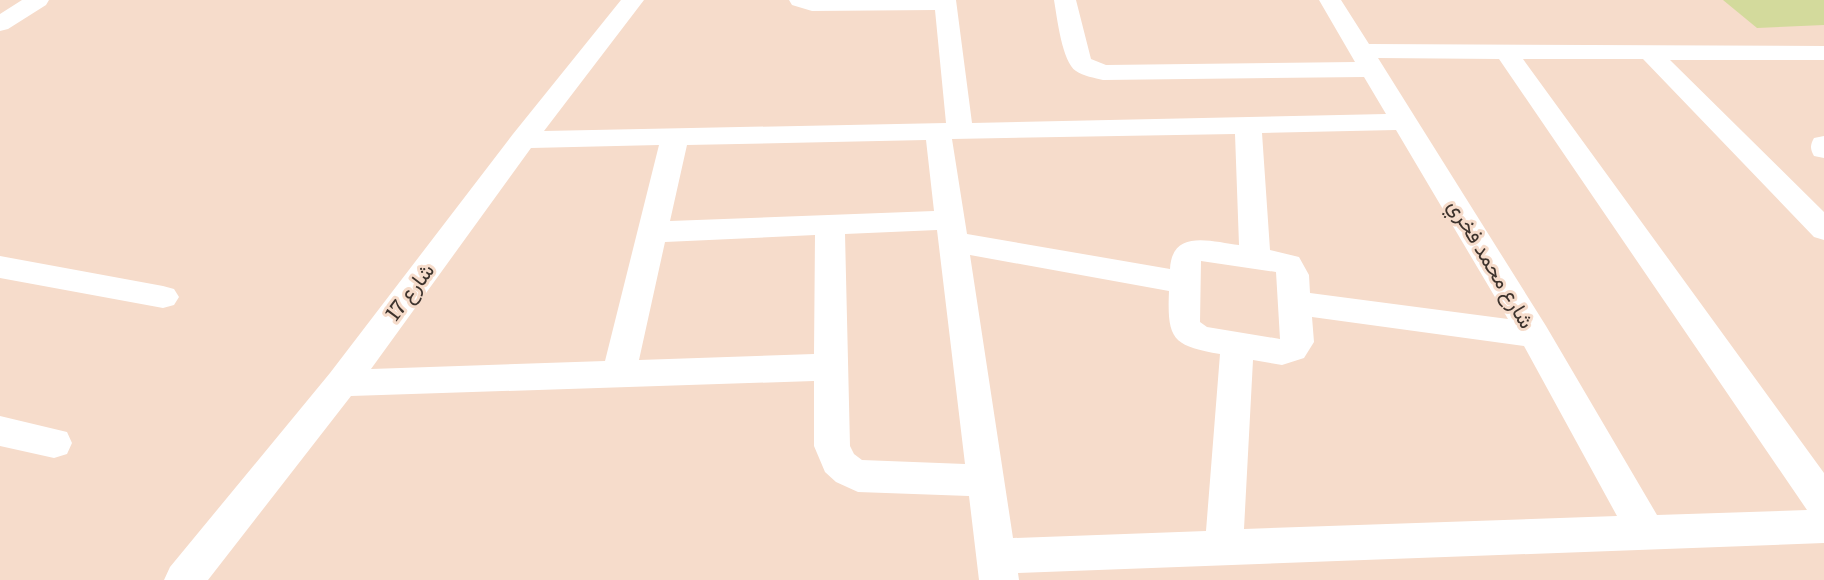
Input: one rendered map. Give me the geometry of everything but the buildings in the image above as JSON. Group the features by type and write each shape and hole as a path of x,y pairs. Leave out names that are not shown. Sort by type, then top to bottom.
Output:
{"street":[{"path":"0,24 38,0"},
{"name":"شارع 17","path":"184,580 342,383 523,140 633,0"},
{"path":"800,0 812,4 945,2 952,231 998,568 1224,546 1824,526"},
{"path":"1065,0 1079,60 1084,66 1103,73 1506,52 1824,53"},
{"name":"شارع محمد فخري","path":"1330,0 1534,335 1646,532"},
{"path":"1506,52 1824,503"},
{"path":"1649,52 1824,230"},
{"path":"523,140 1406,122"},
{"path":"1248,126 1255,258"},
{"path":"620,374 675,137"},
{"path":"1824,144 1824,150"},
{"path":"653,232 830,225 952,231 1185,283"},
{"path":"830,225 832,446 834,455 848,471 858,476 986,481"},
{"path":"1197,250 1288,265 1293,275 1297,342 1295,348 1279,352 1198,338 1187,329 1184,322 1185,283 1186,258 1189,253 1197,250"},
{"path":"6,274 164,297"},
{"path":"1295,303 1534,335"},
{"path":"1224,546 1237,345"},
{"path":"342,383 831,367"},
{"path":"0,431 54,443"}],"green space":[{"path":"1723,0 1824,0 1824,25 1757,28"}]}
